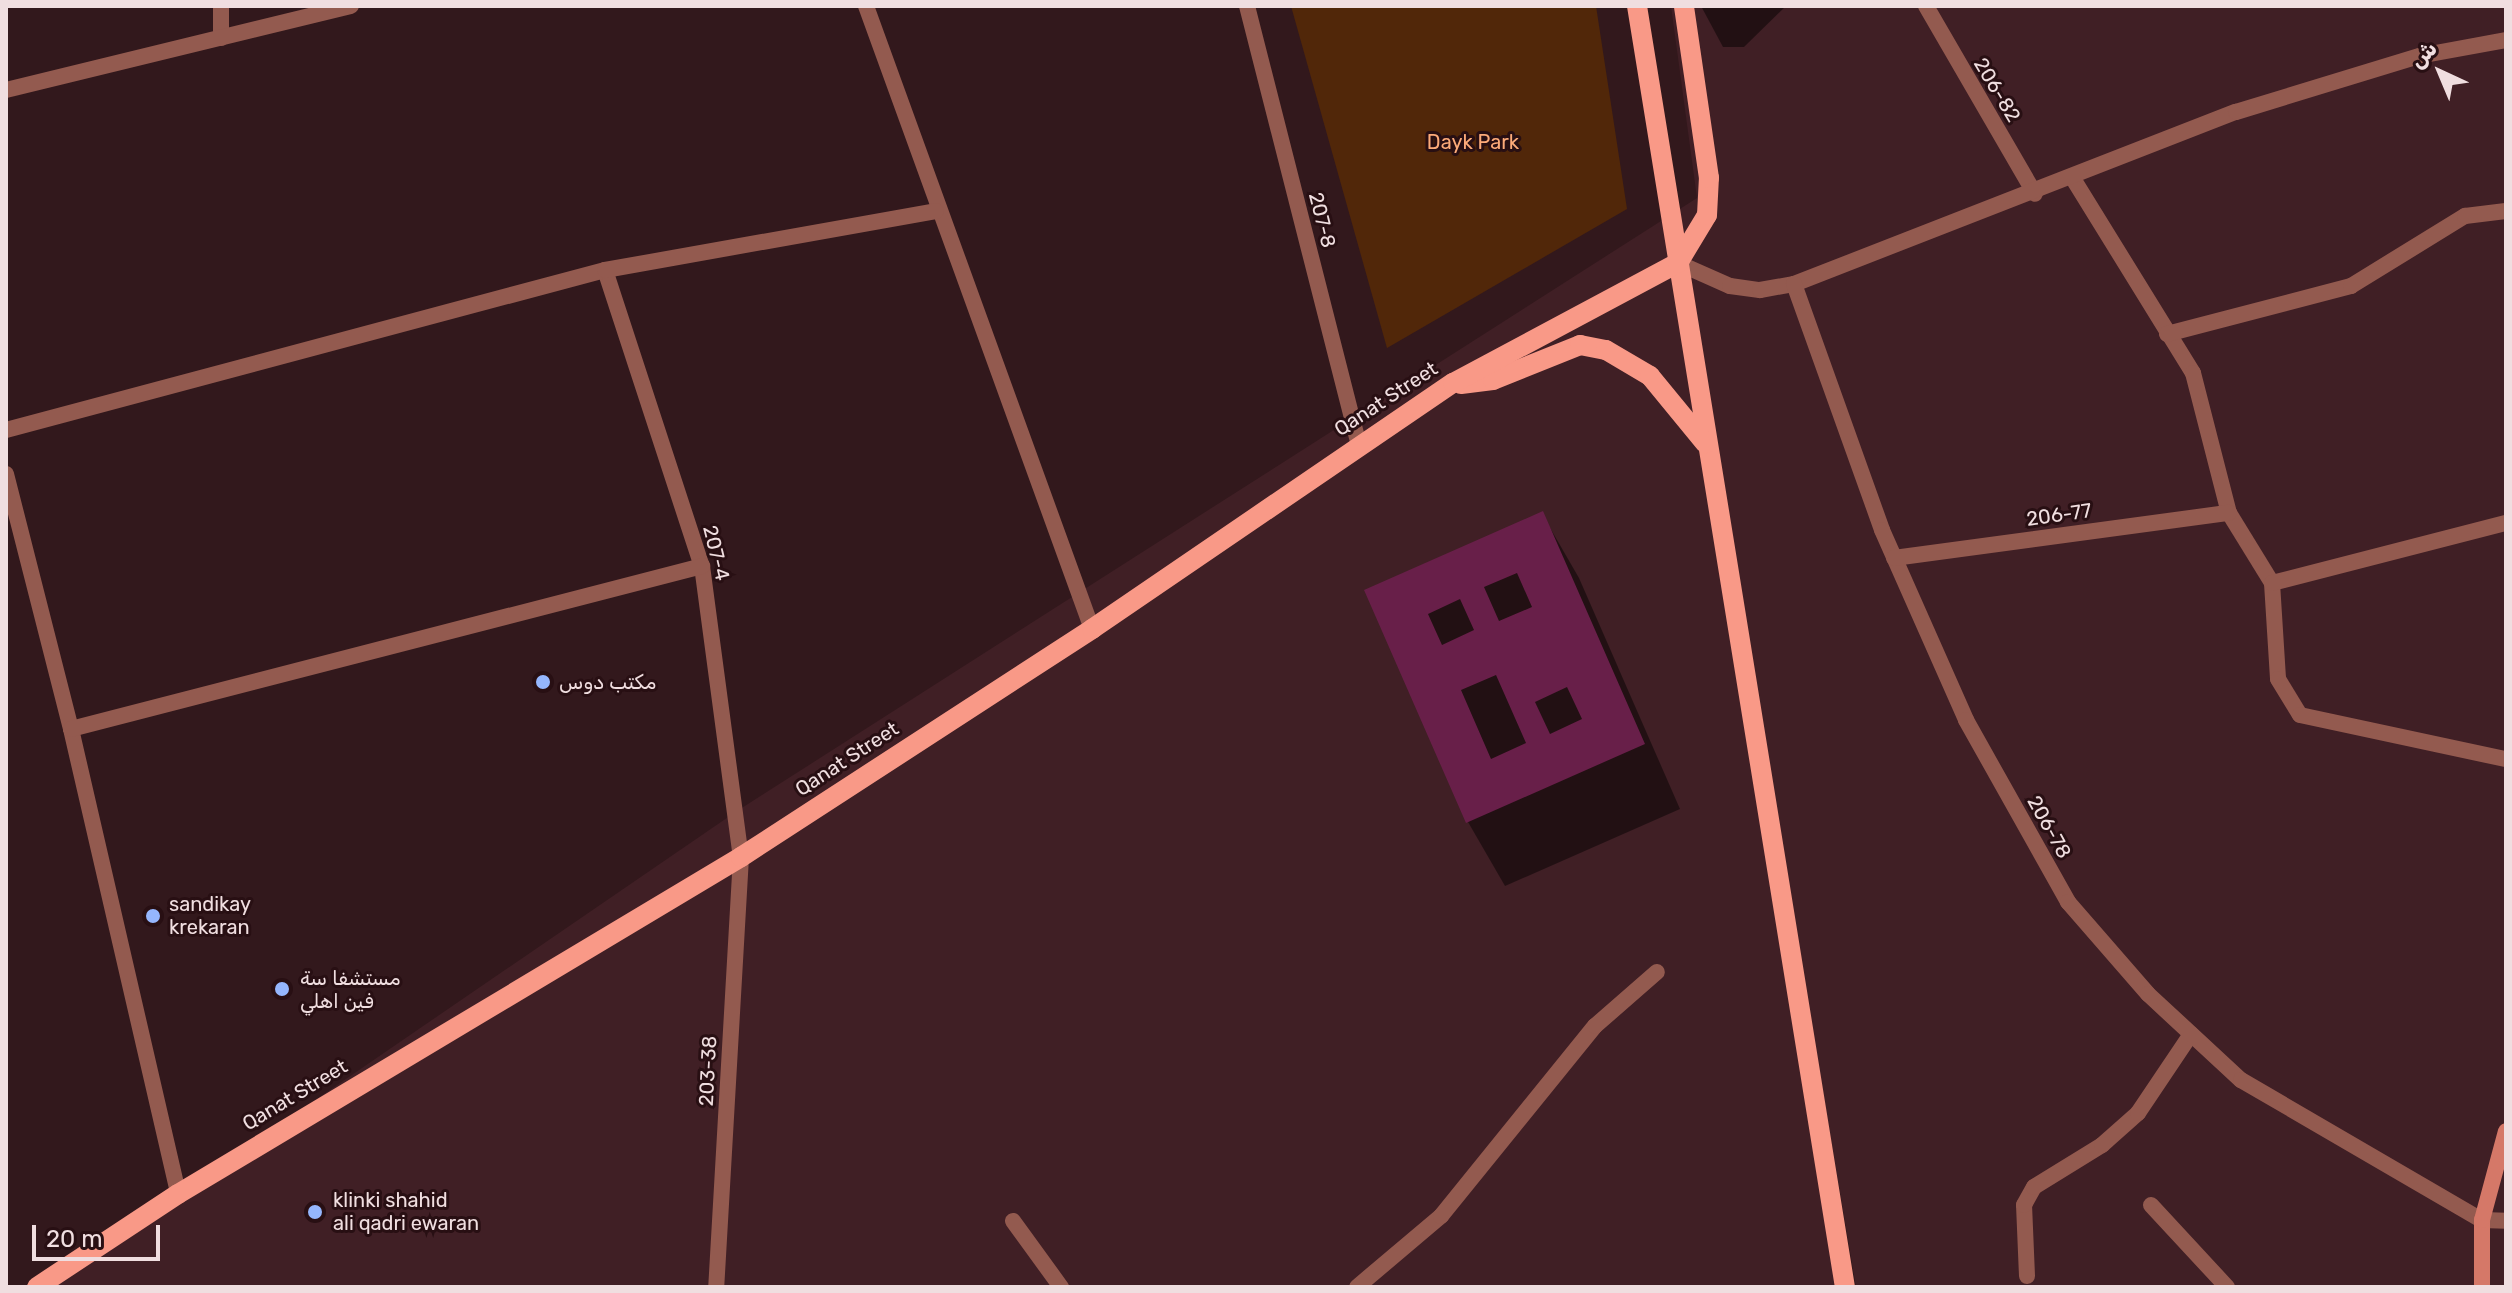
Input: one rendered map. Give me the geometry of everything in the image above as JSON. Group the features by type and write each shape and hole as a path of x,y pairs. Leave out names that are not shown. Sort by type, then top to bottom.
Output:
{"main road":[{"path":"1637,6 1845,1287"},
{"path":"1678,263 1698,239 1707,215 1709,178 1684,6"},
{"name":"Qanat Street","path":"37,1287 178,1194 741,857 1092,629 1453,383 1678,263"},
{"path":"1453,383 1493,380 1580,345 1606,350 1650,376 1708,446"}],"street":[{"path":"221,6 221,38"},
{"path":"6,90 351,6"},
{"path":"866,6 936,211 1092,629"},
{"name":"207-8","path":"1247,6 1359,445"},
{"name":"206-82","path":"1926,6 2035,194"},
{"path":"1678,263 1730,286 1760,290 1794,284 2327,82 2419,56 2506,40"},
{"path":"2072,177 2193,373 2229,513 2272,583 2278,679 2300,715 2506,759"},
{"path":"6,430 605,270 936,211"},
{"path":"2167,334 2351,286 2465,216 2506,211"},
{"name":"207-4","path":"605,270 702,566 741,857"},
{"name":"206-78","path":"1794,284 1894,558 1966,720 2068,902 2148,994 2241,1080 2482,1220"},
{"path":"6,474 71,729 178,1194"},
{"name":"206-77","path":"1894,558 2229,513"},
{"path":"2272,583 2506,523"},
{"path":"71,729 702,566"},
{"name":"203-38","path":"716,1287 741,857"},
{"path":"1357,1287 1441,1216 1595,1026 1657,972"},
{"path":"2027,1276 2024,1205 2034,1187 2102,1145 2138,1113 2191,1034"},
{"path":"2482,1287 2482,1220 2506,1131"},
{"path":"2151,1205 2227,1287"},
{"path":"2482,1220 2506,1221"},
{"path":"1013,1221 1061,1287"}],"shaded area":[{"path":"1671,6 2506,6 2506,1287 1856,1287 1738,590 1849,1287 31,1287 178,1194 737,811 1697,198"}],"green space":[{"name":"Dayk Park","path":"1291,6 1596,6 1627,209 1387,348"}],"building":[{"path":"1543,511 1645,744 1466,823 1364,590","holes":["1517,573 1532,607 1499,621 1484,587","1460,599 1474,630 1442,645 1428,614","1496,675 1526,743 1491,759 1461,690","1567,687 1582,719 1550,734 1535,702"]}],"place":[{"name":"مكتب دوس","path":"543,682"},
{"name":"sandikay krekaran","path":"153,916"},
{"name":"مستشفا سة فين اهلي","path":"282,989"},
{"name":"klinki shahid ali qadri ewaran","path":"315,1212"}]}
